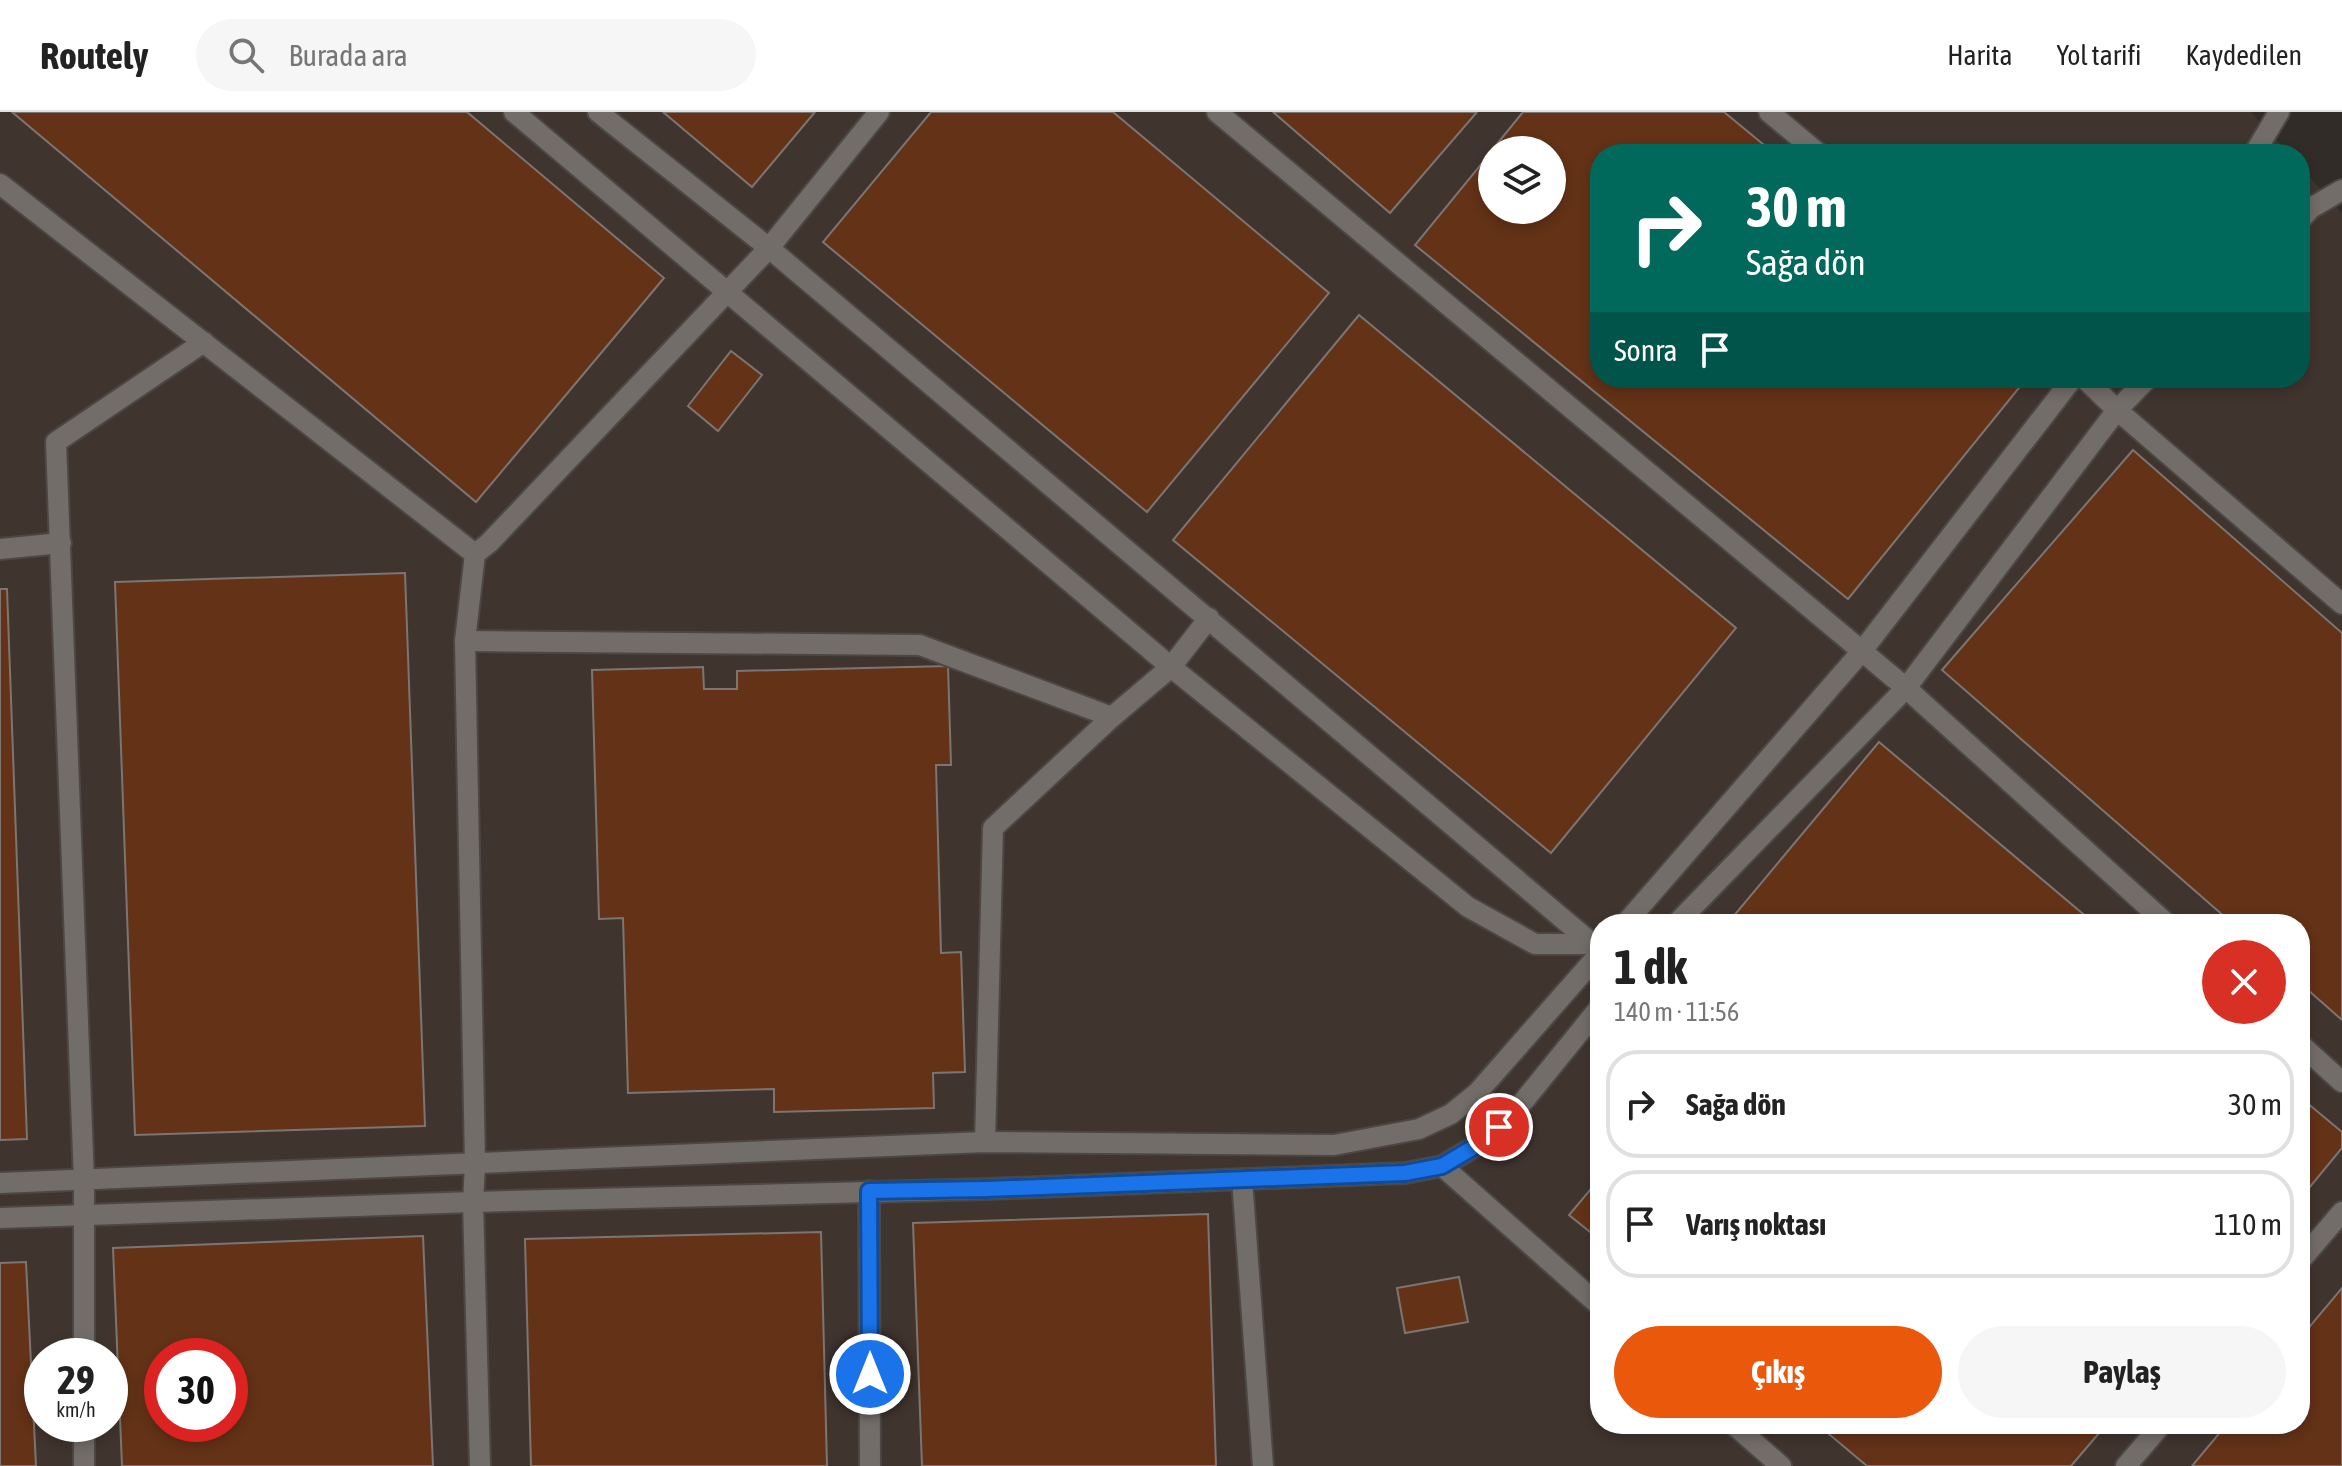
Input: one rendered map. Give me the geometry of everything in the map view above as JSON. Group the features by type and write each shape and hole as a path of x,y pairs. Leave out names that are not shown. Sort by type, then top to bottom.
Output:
{"street":[{"path":"514,112 1171,667 1468,907 1535,944 1590,948"},
{"path":"598,112 769,248 1590,942"},
{"path":"480,1466 465,641 475,554 500,532 769,248 879,112"},
{"path":"1217,112 1906,688 2156,914"},
{"path":"1769,112 1807,144"},
{"path":"2260,144 2279,112"},
{"path":"0,184 475,554"},
{"path":"2310,209 2342,190"},
{"path":"84,1338 84,1181 56,442 204,342"},
{"path":"1634,914 1862,651 2065,388"},
{"path":"2094,388 2342,604"},
{"path":"1686,914 1906,688 2117,410 2138,388"},
{"path":"0,549 61,543"},
{"path":"985,1142 993,828 1112,717 1171,667 1209,618"},
{"path":"465,641 920,645 1112,717"},
{"path":"0,1183 985,1142 1334,1145 1419,1129 1451,1114 1477,1093 1590,959"},
{"path":"0,1218 987,1189 1405,1173 1442,1166 1484,1141 1514,1113 1590,1019"},
{"path":"2310,1053 2342,1082"},
{"path":"1442,1166 1590,1297"},
{"path":"1242,1179 1263,1466"},
{"path":"869,1191 870,1466"},
{"path":"2310,1249 2342,1212"},
{"path":"1744,1434 1781,1466"},
{"path":"2126,1466 2150,1434"},
{"path":"84,1442 84,1466"}],"shaded area":[{"path":"0,112 2251,112 2280,144 1590,144 1590,388 2310,388 2310,177 2342,213 2342,1466 0,1466"}],"building":[{"path":"12,112 467,112 664,278 476,502"},
{"path":"663,112 815,112 752,187"},
{"path":"931,112 1113,112 1329,293 1147,512 823,242"},
{"path":"1273,112 1477,112 1390,213"},
{"path":"1523,112 1724,112 1763,144 1590,144 1590,388 2019,388 1848,599 1415,245 1478,168 1478,224 1566,224 1566,136 1503,136"},
{"path":"1359,315 1736,628 1551,853 1173,540"},
{"path":"731,351 762,375 718,431 688,406"},
{"path":"2133,450 2342,633 2342,1020 2310,992 2310,914 2222,914 1942,670"},
{"path":"405,573 425,1126 135,1135 115,582"},
{"path":"0,589 7,589 27,1139 0,1140"},
{"path":"948,666 951,765 936,765 941,953 961,952 965,1072 933,1073 934,1108 774,1112 774,1089 628,1093 623,918 599,919 592,670 703,667 704,689 737,689 737,671"},
{"path":"1879,742 2083,914 1735,914"},
{"path":"2310,1105 2342,1132 2342,1148 2310,1187"},
{"path":"1590,1190 1590,1232 1569,1215"},
{"path":"1208,1214 1216,1466 922,1466 913,1223"},
{"path":"821,1232 827,1466 531,1466 525,1239"},
{"path":"423,1236 433,1466 122,1466 121,1442 128,1442 128,1338 117,1338 113,1248"},
{"path":"26,1262 30,1338 24,1338 24,1442 35,1442 36,1466 0,1466 0,1263"},
{"path":"1459,1277 1468,1322 1405,1333 1397,1288"},
{"path":"2342,1288 2342,1466 2192,1466 2219,1434 2310,1434 2310,1326"},
{"path":"1829,1434 2098,1434 2071,1466 1867,1466"}],"route":[{"path":"870,1374 869,1191 1405,1173 1442,1166 1484,1141 1499,1127"}]}
